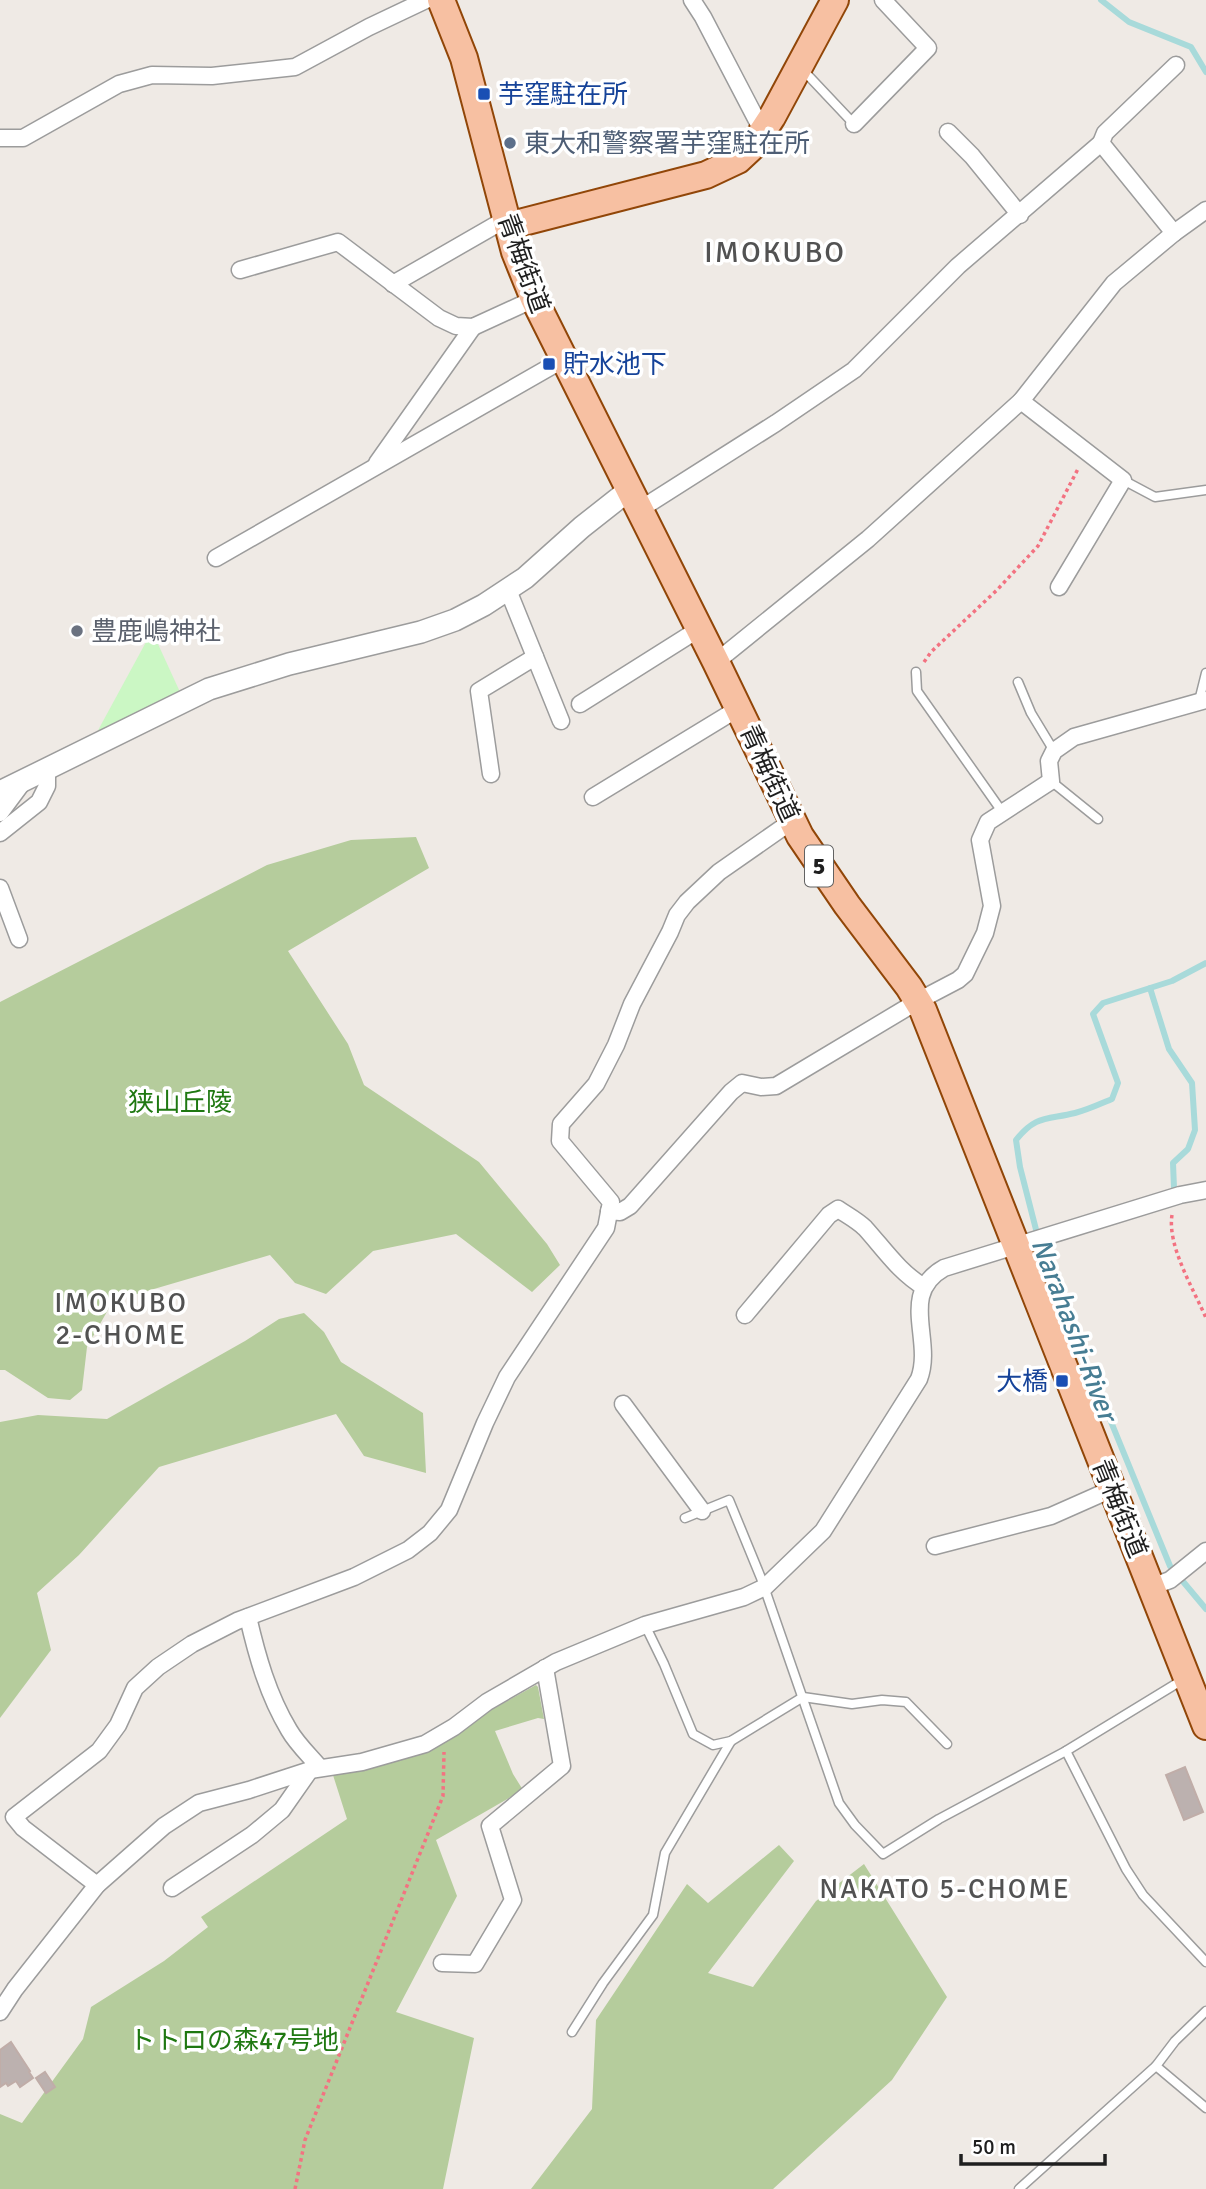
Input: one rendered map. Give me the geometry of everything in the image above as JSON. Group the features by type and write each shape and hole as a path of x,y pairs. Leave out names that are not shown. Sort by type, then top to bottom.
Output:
{"main road":[{"name":"青梅街道","path":"440,0 464,58 515,252 534,299 739,708 792,821 816,862 918,1001 1023,1244 1112,1489 1167,1579 1187,1678 1206,1726"},
{"path":"507,222 714,172 731,165 746,154 763,132 835,0"}],"street":[{"path":"0,138 23,138 119,84 152,75 212,76 295,67 426,0"},
{"path":"692,0 763,132"},
{"path":"854,124 928,48 883,0"},
{"path":"0,792 209,689 289,664 442,626 484,605 540,565 582,527 776,424 854,370 958,266 1101,144 1105,133 1176,65"},
{"path":"948,132 1020,215"},
{"path":"1101,144 1174,233"},
{"path":"716,662 868,539 1021,401 1114,284 1174,233 1206,210"},
{"path":"393,284 507,222"},
{"path":"240,270 338,243 439,318 456,326 472,327 534,299"},
{"path":"374,467 472,327"},
{"path":"216,558 564,359"},
{"path":"1021,401 1123,480 1059,587"},
{"path":"508,590 561,721"},
{"path":"580,704 699,629"},
{"path":"491,774 479,691 535,657"},
{"path":"609,1212 620,1212 630,1206 742,1083 761,1087 776,1086 918,1001 958,981 965,974 981,942 992,906 980,840 988,822 1051,780 1049,761 1054,751 1074,737 1203,700"},
{"path":"593,797 739,708"},
{"path":"0,833 39,802 47,786 47,769"},
{"path":"0,813 24,780"},
{"path":"97,1885 23,1828 14,1817 99,1751 118,1725 135,1688 158,1667 192,1644 248,1617 354,1577 408,1550 430,1533 449,1510 507,1377 606,1228 611,1202 560,1141 561,1124 596,1084 616,1045 632,1004 677,915 719,872 792,821"},
{"path":"0,888 19,939"},
{"path":"0,2012 97,1885 164,1826 199,1803 315,1769 362,1762 425,1744 487,1702 545,1668 645,1625 744,1597 765,1587 823,1531 919,1379 924,1354 918,1308 924,1287 935,1273 1174,1197 1206,1190"},
{"path":"746,1315 829,1214 838,1209 864,1227 890,1258 924,1287"},
{"path":"623,1405 702,1511"},
{"path":"935,1546 1051,1516 1112,1489"},
{"path":"1167,1579 1206,1552"},
{"path":"248,1617 258,1659 276,1705 315,1769"},
{"path":"442,1963 475,1964 513,1900 490,1826 562,1766 545,1668"},
{"path":"172,1888 252,1836 282,1810 315,1769"}],"lane":[{"path":"798,65 854,124"},
{"path":"1123,480 1155,497 1206,490"},
{"path":"916,671 917,691 1003,813"},
{"path":"1203,700 1206,673"},
{"path":"1018,682 1031,713 1054,751"},
{"path":"1051,780 1098,819"},
{"path":"685,1518 729,1500 765,1587 839,1802 855,1825 883,1854 939,1819 1066,1751 1187,1678"},
{"path":"645,1625 693,1734 713,1745 731,1741 803,1697 852,1704 882,1700 906,1702 947,1744"},
{"path":"572,2032 603,1983 653,1915 665,1853 731,1741"},
{"path":"1066,1751 1126,1869 1143,1895 1206,1962"},
{"path":"1019,2189 1156,2066 1175,2041 1206,2011"},
{"path":"1156,2066 1206,2108"}],"path":[{"path":"916,671 931,652 997,590 1038,546 1086,452"},
{"path":"1174,1197 1170,1225 1177,1251 1206,1318"},
{"path":"295,2189 305,2140 443,1796 444,1732"}],"green space":[{"path":"152,631 180,692 96,734"},
{"name":"狭山丘陵","path":"416,837 429,868 288,951 348,1044 364,1085 479,1162 547,1244 560,1265 532,1292 456,1234 373,1251 326,1294 295,1283 270,1255 113,1301 87,1347 82,1390 70,1400 48,1398 5,1370 0,1370 0,1002 267,865 351,840"},
{"path":"304,1313 324,1332 341,1362 423,1413 426,1473 364,1456 336,1414 159,1467 79,1555 37,1593 51,1650 0,1718 0,1422 38,1415 107,1419 279,1319"},
{"name":"トトロの森47号地","path":"536,1685 544,1719 538,1718 495,1731 513,1774 523,1790 436,1840 457,1896 396,2012 474,2038 443,2189 0,2189 0,2114 22,2123 83,2039 91,2007 164,1961 208,1927 201,1917 347,1819 332,1772 426,1751 446,1742 489,1711"},
{"path":"779,1845 794,1861 708,1973 753,1987 816,1901 864,1864 947,1997 892,2080 773,2189 531,2189 592,2109 596,2020 687,1884 708,1903"}],"building":[{"path":"1185,1767 1203,1812 1184,1820 1166,1775"},
{"path":"11,2042 33,2078 20,2087 16,2081 0,2087 0,2050"},
{"path":"45,2072 55,2087 46,2093 36,2078"}],"waterway":[{"name":"Narahashi-River","path":"1101,0 1129,22 1191,47 1206,72"},
{"name":"Narahashi-River","path":"1206,963 1172,981 1103,1003 1093,1014 1118,1083 1112,1099 1080,1112 1036,1122 1016,1140 1020,1167 1042,1253 1170,1566 1206,1609"},
{"path":"1150,988 1169,1049 1192,1083 1195,1130 1188,1149 1173,1163 1174,1188"}],"place":[{"name":"芋窪駐在所","path":"484,94"},
{"name":"東大和警察署芋窪駐在所","path":"510,143"},
{"name":"貯水池下","path":"549,364"},
{"name":"豊鹿嶋神社","path":"77,631"},
{"name":"大橋","path":"1062,1381"}],"district":[{"name":"IMOKUBO","path":"775,252"},
{"name":"IMOKUBO 2-CHOME","path":"121,1318"},
{"name":"NAKATO 5-CHOME","path":"945,1888"}]}
